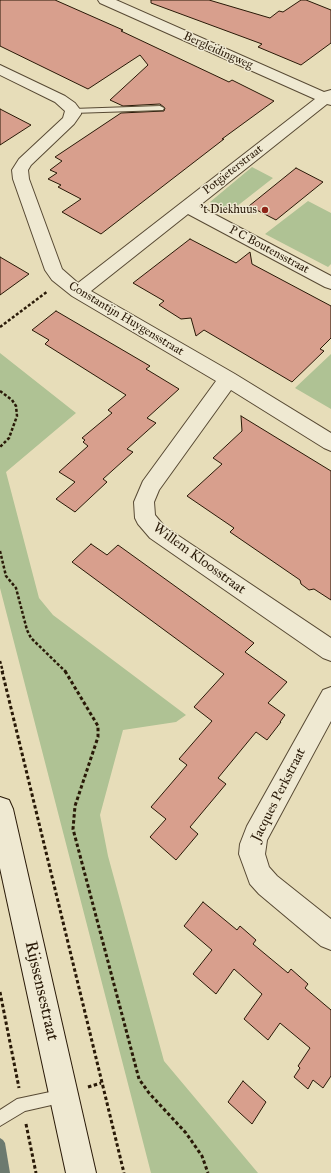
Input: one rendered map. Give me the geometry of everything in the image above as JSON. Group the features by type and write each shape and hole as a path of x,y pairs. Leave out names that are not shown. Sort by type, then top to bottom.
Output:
{"street":[{"name":"Bergleidingweg","path":"105,0 329,98"},
{"path":"0,69 60,99 70,106 73,111"},
{"name":"Potgieterstraat","path":"78,292 186,206 329,98"},
{"name":"Constantijn Huygensstraat","path":"73,111 69,121 25,162 20,170 21,179 54,270 63,280 78,292 228,379 331,443"},
{"name":"P C Boutensstraat","path":"186,206 331,283"},
{"name":"Willem Kloosstraat","path":"228,379 150,487 144,502 145,518 157,532 331,651"},
{"name":"Jacques Perkstraat","path":"331,698 256,835 252,854 259,875 268,885 331,936"},
{"name":"Rijssensestraat","path":"0,809 81,1173"}],"lane":[{"path":"73,111 160,108"},
{"path":"0,1119 22,1104 64,1096"}],"path":[{"path":"0,327 63,280"},
{"path":"0,391 12,400 16,406 17,416 8,438 0,447"},
{"path":"0,551 6,576 16,588 30,638 67,673 98,726 98,737 75,806 73,829 139,1079 149,1093 186,1132 202,1156 208,1173"},
{"path":"0,661 124,1173"},
{"path":"0,992 36,1173"}],"green space":[{"path":"252,167 273,178 227,214 210,205 210,202"},
{"path":"308,201 331,213 331,264 328,267 265,234"},
{"path":"0,353 76,413 6,472 39,598 53,615 186,715 176,722 123,730 100,815 108,856 164,1061 258,1173 151,1173 0,588"},
{"path":"331,354 331,409 295,388"}],"building":[{"path":"0,0 55,0 123,30 121,31 229,82 232,80 274,101 222,139 224,139 101,234 62,212 81,199 58,187 61,185 48,179 57,173 50,170 62,161 55,157 121,113 164,111 165,108 160,104 123,106 110,100 148,65 140,55 88,89 0,46"},
{"path":"151,0 209,0 270,18 279,11 283,12 301,0 306,0 331,10 331,43 301,65 258,47 262,44 151,3"},
{"path":"0,109 31,125 0,145"},
{"path":"296,168 323,182 276,220 249,206"},
{"path":"190,239 236,263 250,252 252,264 331,306 331,338 320,349 324,351 292,382 204,330 196,336 191,318 181,319 159,305 164,301 133,283"},
{"path":"0,257 29,274 0,295"},
{"path":"56,311 150,366 146,369 179,389 147,418 156,423 127,449 133,452 103,479 107,482 75,512 56,499 75,482 59,472 88,446 83,442 85,440 82,438 112,413 108,410 126,395 45,344 49,340 32,330"},
{"path":"241,416 331,471 331,600 314,589 309,590 301,584 300,580 230,532 234,528 187,496 222,464 213,458 242,431"},
{"path":"91,544 107,555 118,545 254,643 245,652 287,682 268,703 285,715 281,722 267,740 256,732 218,778 226,784 190,827 198,834 176,860 150,837 166,819 151,807 187,765 179,759 212,721 194,707 224,674 72,562"},
{"path":"203,902 237,930 240,926 256,940 253,944 288,973 291,969 308,984 305,988 331,1010 331,1076 323,1088 313,1080 308,1089 294,1077 300,1068 298,1066 310,1048 280,1023 268,1040 244,1019 262,994 234,969 216,994 193,974 212,950 184,926"},
{"path":"243,1081 266,1102 252,1124 228,1102"}],"waterway":[{"path":"0,1143 5,1173"}],"place":[{"name":"'t Diekhuus","path":"265,210"}]}
